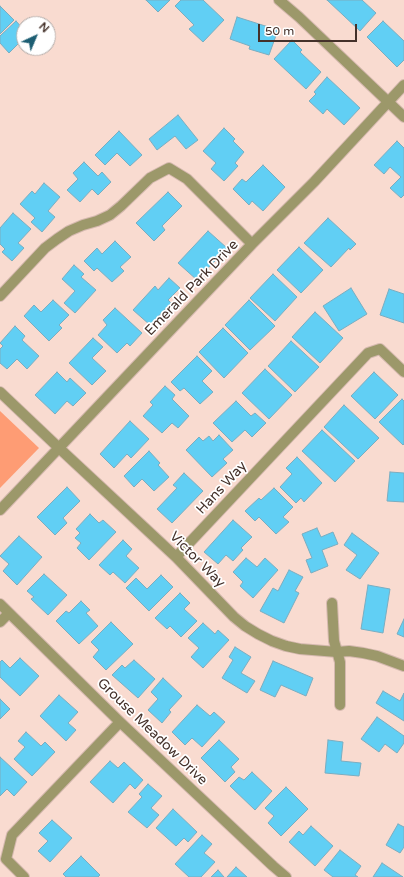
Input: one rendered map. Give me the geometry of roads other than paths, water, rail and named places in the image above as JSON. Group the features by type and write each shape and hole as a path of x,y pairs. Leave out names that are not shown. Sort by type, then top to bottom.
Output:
{"street":[{"path":"279,0 299,17 404,117"},
{"name":"Emerald Park Drive","path":"0,510 252,244 314,182 404,85"},
{"path":"0,296 45,248 69,231 110,215 150,178 168,168 187,179 252,244"},
{"name":"Hans Way","path":"176,557 368,352 380,349 404,372"},
{"name":"Victor Way","path":"0,392 176,557 245,626 272,641 286,646 300,649 337,652 349,651 377,656 404,666"},
{"path":"332,603 334,641 340,662 340,704"},
{"name":"Grouse Meadow Drive","path":"0,604 120,722 286,877"},
{"path":"0,622 9,613"},
{"path":"24,877 6,859 12,835 120,722"}]}
